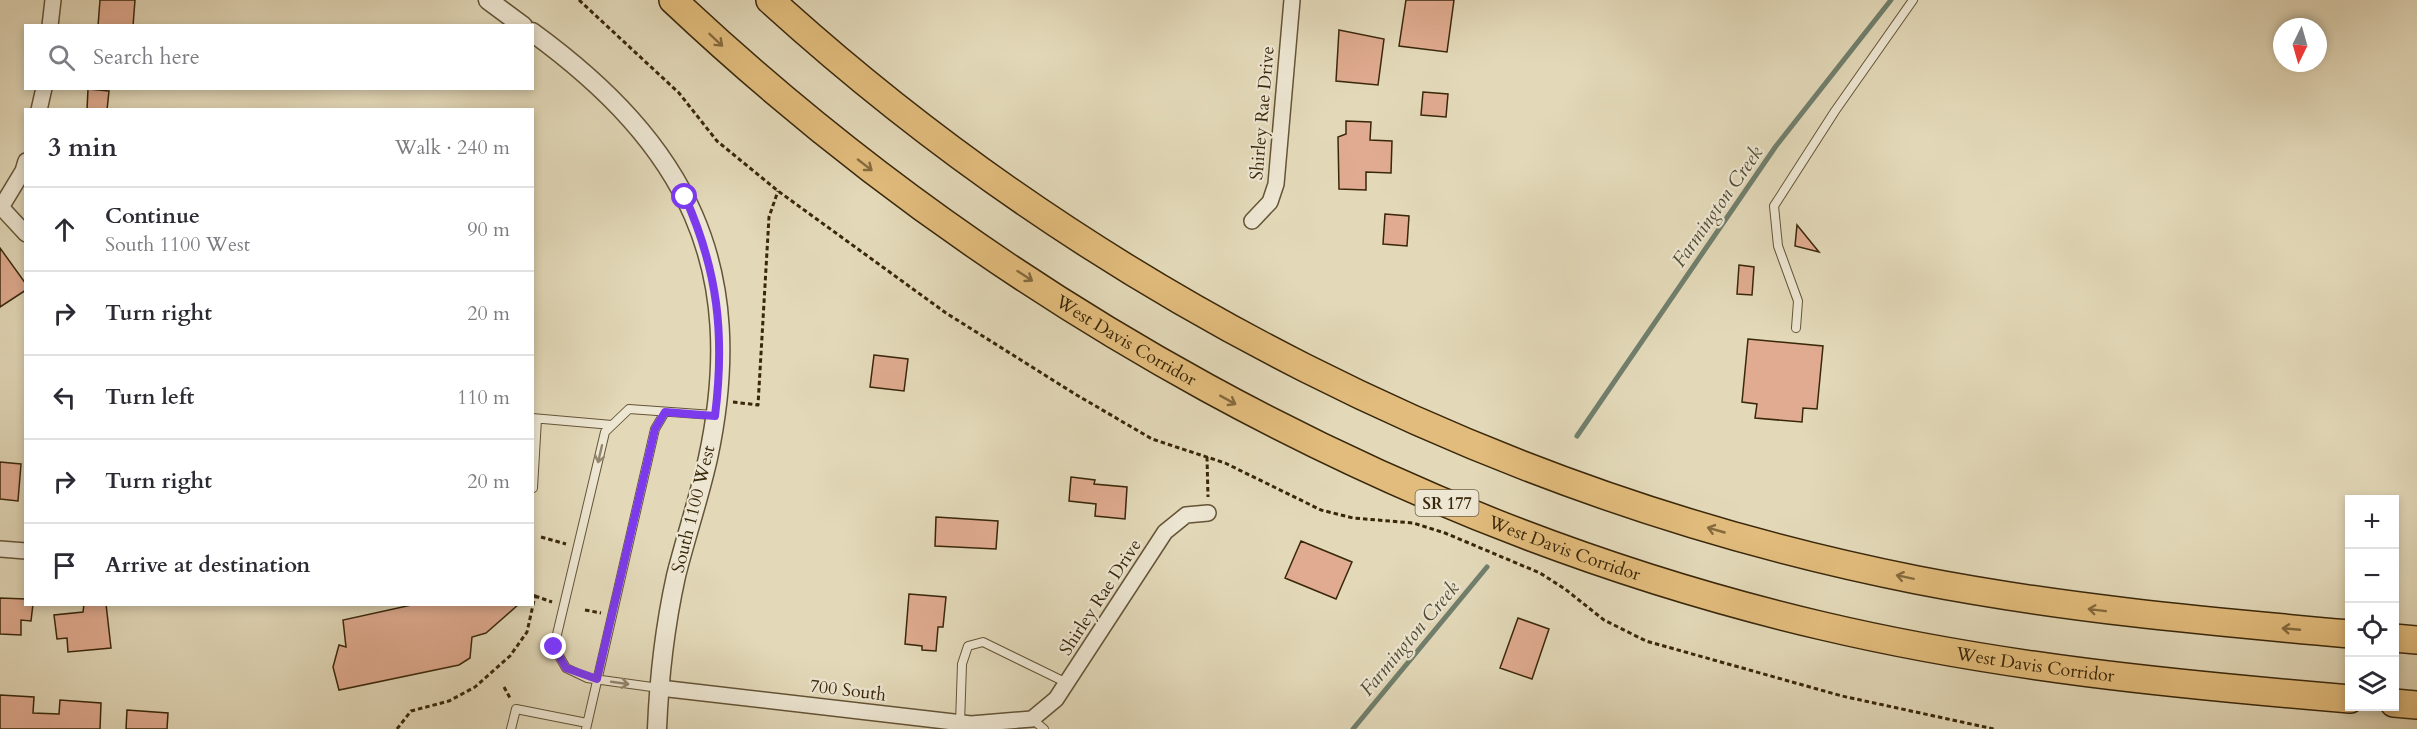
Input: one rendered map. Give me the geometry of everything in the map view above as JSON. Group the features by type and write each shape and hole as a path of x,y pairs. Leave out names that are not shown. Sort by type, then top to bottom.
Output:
{"highway":[{"name":"West Davis Corridor","path":"673,0 741,63 826,135 925,209 1025,276 1149,355 1246,410 1309,442 1436,499 1642,575 1758,610 1855,633 1970,656 2063,671 2136,680 2345,699"},
{"path":"770,0 913,120 1015,196 1118,263 1287,358 1406,415 1526,465 1711,529 1827,560 1912,579 1986,593 2136,615 2345,634"},
{"path":"2399,638 2417,640"},
{"path":"2399,704 2417,705"}],"street":[{"path":"50,24 52,0"},
{"path":"488,0 520,24"},
{"name":"Shirley Rae Drive","path":"1252,221 1270,202 1276,184 1292,0"},
{"name":"South 1100 West","path":"534,34 587,75 631,117 661,155 685,197 705,246 716,292 721,337 716,407 706,466 676,578 660,688 657,729"},
{"path":"39,108 44,90"},
{"path":"24,168 1,208 24,232"},
{"name":"Shirley Rae Drive","path":"1038,724 1165,531 1186,515 1208,513"},
{"path":"0,549 24,551"},
{"name":"700 South","path":"660,688 967,725 1038,724"}],"lane":[{"path":"1796,328 1798,301 1778,246 1774,206 1835,111 1913,0"},
{"path":"660,688 597,679 566,668 554,647 605,432 628,409 665,412 716,407"},
{"path":"511,729 516,709 587,726 655,429 665,412"},
{"path":"534,453 535,418 612,425"},
{"path":"967,725 962,664 968,646 983,642 1067,683"}],"path":[{"path":"716,407 758,405 769,217 778,191"},
{"path":"1207,457 1208,513"},
{"path":"541,537 566,544"},
{"path":"534,595 553,603"},
{"path":"397,729 411,711 449,702 475,687 510,656 527,632 532,606"}],"building":[{"path":"100,0 135,0 133,24 98,24"},
{"path":"1406,0 1454,0 1447,52 1399,46"},
{"path":"1339,30 1384,39 1378,85 1336,81"},
{"path":"88,90 109,91 107,108 87,108"},
{"path":"1423,92 1448,94 1446,117 1421,115"},
{"path":"1346,121 1371,122 1370,140 1392,141 1391,173 1366,172 1366,190 1339,189 1338,137 1346,134"},
{"path":"1385,214 1409,216 1407,246 1383,244"},
{"path":"1797,225 1819,252 1795,246"},
{"path":"0,248 24,281 24,291 0,307"},
{"path":"1739,265 1754,267 1752,295 1737,294"},
{"path":"1748,339 1823,346 1817,409 1803,408 1802,422 1755,418 1757,404 1742,402"},
{"path":"874,355 908,359 904,391 870,387"},
{"path":"0,462 21,464 18,501 0,499"},
{"path":"1071,477 1095,480 1094,484 1127,487 1125,519 1095,516 1096,504 1069,501"},
{"path":"936,517 998,521 996,549 935,546"},
{"path":"1301,541 1352,562 1336,599 1285,578"},
{"path":"909,594 946,597 943,627 938,627 936,651 922,650 922,646 905,644"},
{"path":"0,598 24,599 24,606 33,606 31,621 21,620 21,635 0,634"},
{"path":"84,606 106,606 111,648 68,652 67,638 57,639 54,615 83,612"},
{"path":"407,606 517,606 486,633 472,637 470,658 459,665 339,690 333,667 339,645 346,647 343,620"},
{"path":"1518,618 1549,629 1532,679 1500,668"},
{"path":"0,695 34,697 33,713 59,714 60,700 101,703 100,729 0,729"},
{"path":"127,710 168,713 167,729 126,729"}],"waterway":[{"name":"Farmington Creek","path":"1577,436 1776,146 1891,0"},
{"name":"Farmington Creek","path":"1353,729 1487,567"}],"route":[{"path":"554,647 566,668 587,678 597,679 655,429 665,412 715,416 721,337 716,292 705,246 685,197"}]}
